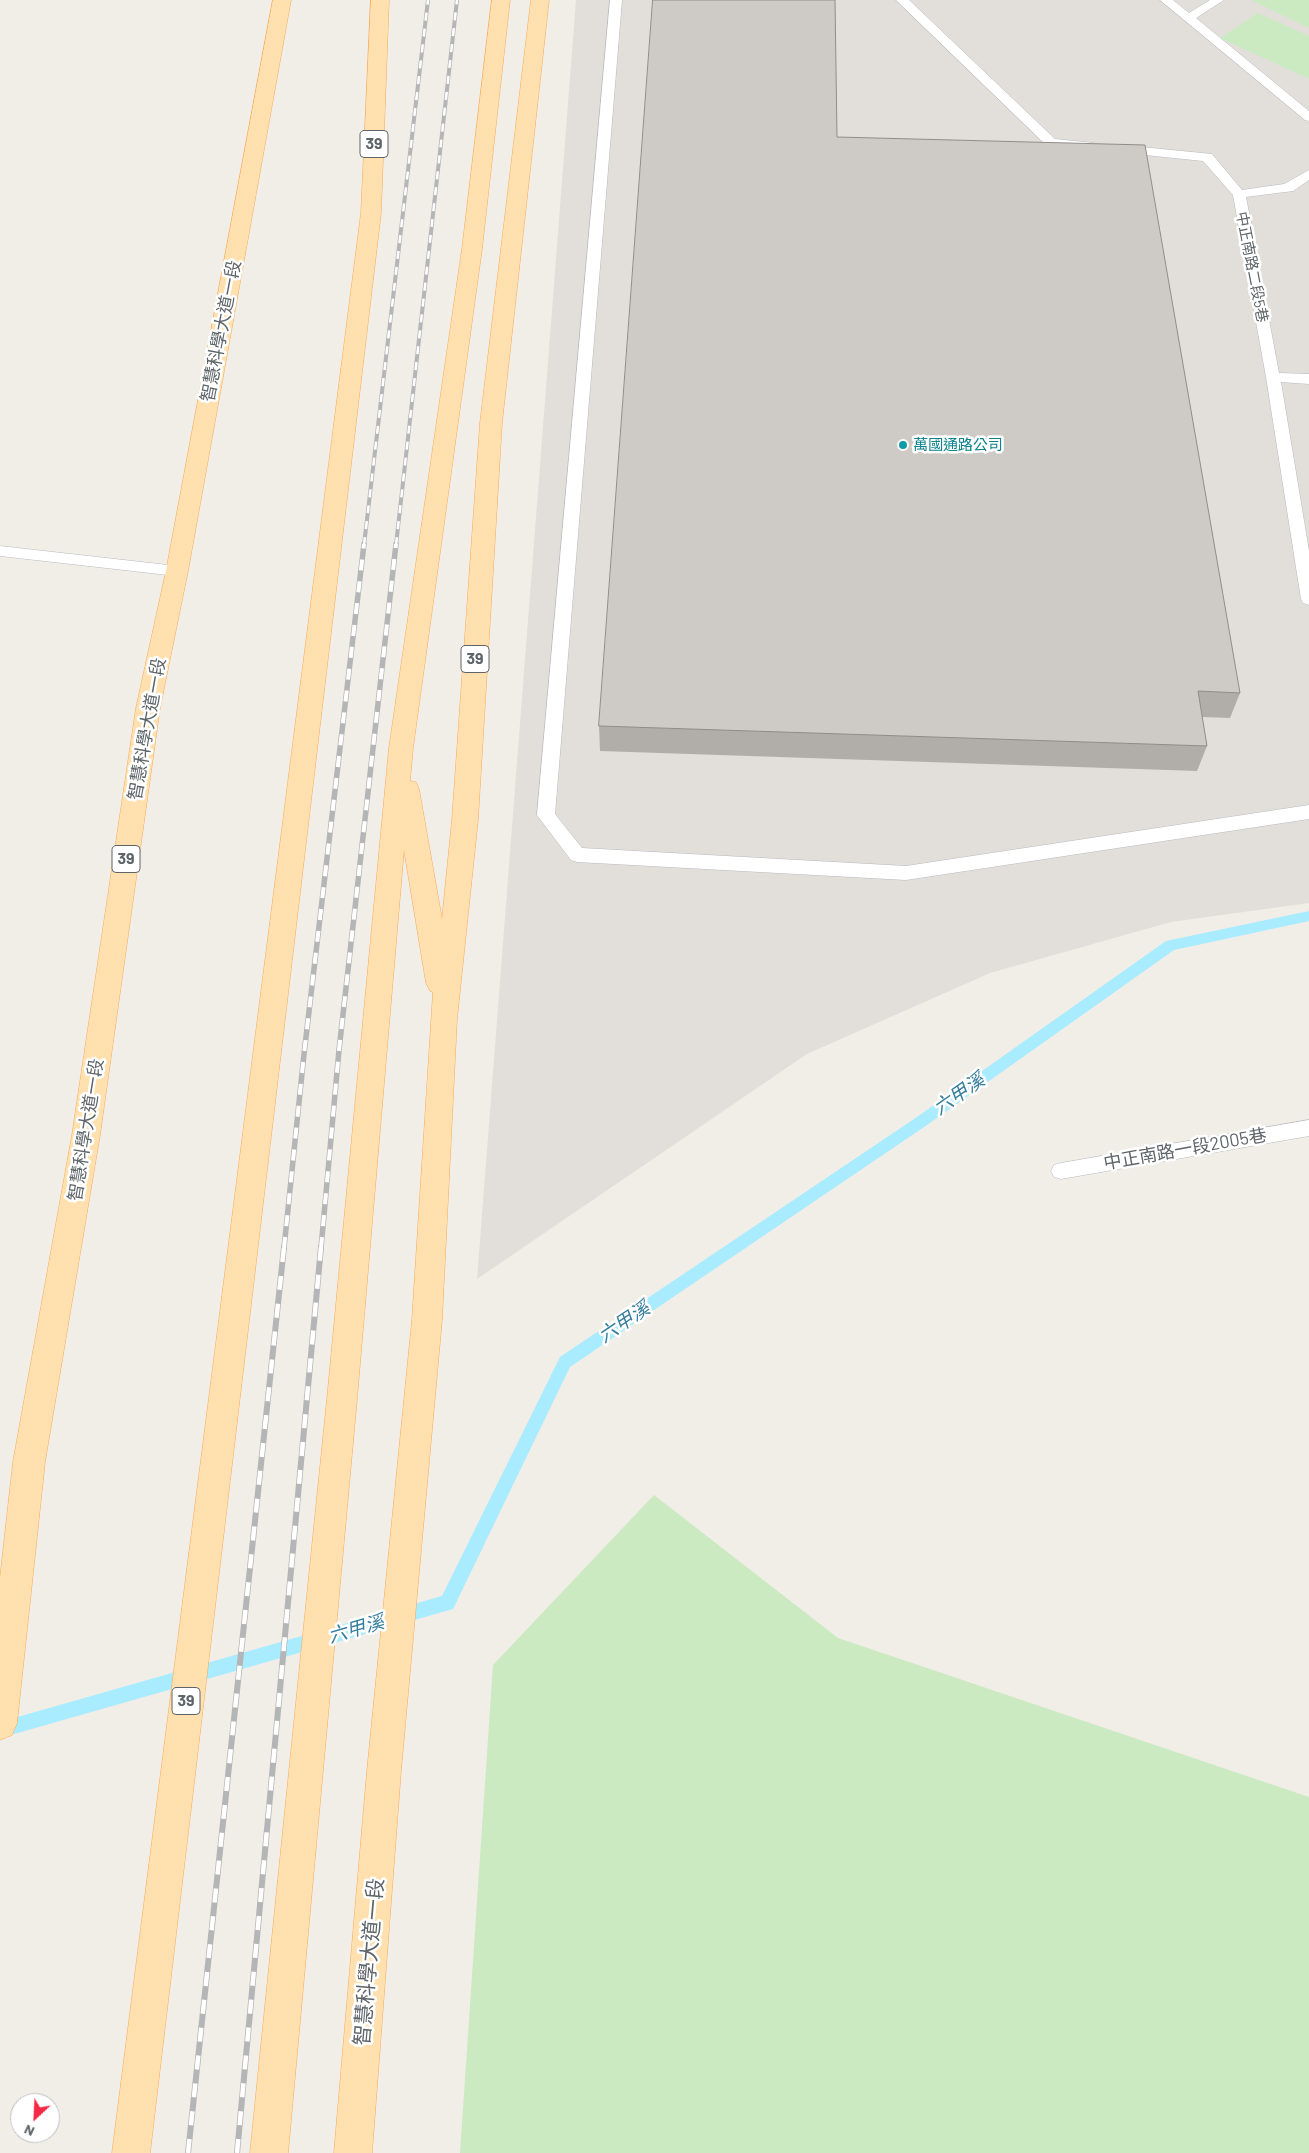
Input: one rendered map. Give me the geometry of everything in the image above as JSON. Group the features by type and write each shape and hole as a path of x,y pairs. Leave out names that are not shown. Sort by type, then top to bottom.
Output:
{"main road":[{"name":"智慧科學大道一段","path":"0,1724 29,1462 86,1135 148,708 177,571 225,305 236,259 282,0"},
{"name":"39","path":"131,2153 371,213 380,0"},
{"path":"270,2153 296,1852 342,1399 401,748 472,249 501,0"},
{"name":"39","path":"444,1019 465,820 491,423 540,0"},
{"path":"401,748 444,1019"},
{"name":"智慧科學大道一段","path":"353,2153 384,1771 427,1320 444,1019"}],"lane":[{"path":"616,0 546,815 577,855 906,873 1309,812"},
{"path":"902,0 1051,142 1207,157 1238,194"},
{"path":"1166,0 1309,117"},
{"path":"1188,18 1218,0"},
{"name":"中正南路二段5巷","path":"1309,174 1288,188 1238,194 1273,377 1309,599"},
{"path":"1273,377 1309,379"},
{"path":"0,551 177,571"},
{"name":"中正南路一段2005巷","path":"1061,1171 1309,1128"}],"shaded area":[{"path":"576,0 1309,0 1309,903 1171,922 990,973 807,1054 477,1279"}],"green space":[{"path":"1251,0 1309,0 1309,28"},
{"path":"1258,13 1309,36 1309,79 1220,38"},
{"path":"654,1495 838,1638 1309,1797 1309,2153 460,2153 493,1665"}],"building":[{"name":"萬國通路公司","path":"653,0 835,0 837,137 1145,145 1240,693 1198,691 1207,746 599,726"}],"waterway":[{"name":"六甲溪","path":"0,1730 447,1603 565,1362 922,1121 1171,945 1309,916"}],"railway":[{"path":"364,545 428,0"},
{"path":"396,545 457,0"},
{"path":"284,1248 304,1054 364,544"},
{"path":"321,1248 339,1050 396,544"},
{"path":"188,2153 284,1247"},
{"path":"237,2153 321,1247"}],"place":[{"name":"萬國通路公司","path":"903,445"}]}
